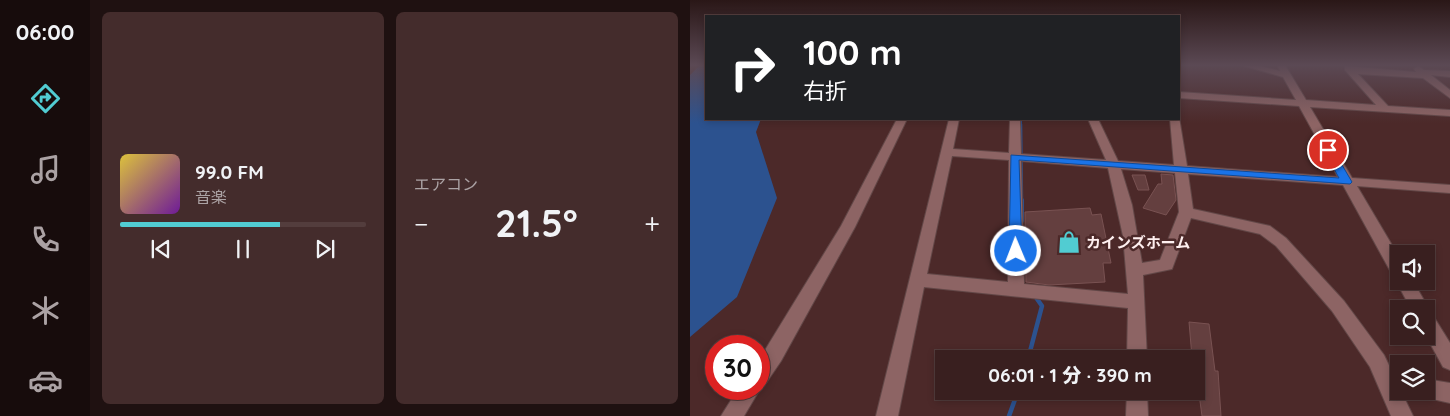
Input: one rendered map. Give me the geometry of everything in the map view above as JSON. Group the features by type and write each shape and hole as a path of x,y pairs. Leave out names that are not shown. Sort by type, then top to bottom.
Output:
{"street":[{"path":"1291,84 1390,256"},
{"path":"1363,84 1384,108"},
{"path":"1436,84 1450,96"},
{"path":"1180,95 1450,112"},
{"path":"770,358 848,227 902,120"},
{"path":"887,416 954,120"},
{"path":"1015,120 1016,289"},
{"path":"1093,120 1114,164 1126,210 1136,270 1138,302 1137,350"},
{"path":"1136,270 1166,265 1186,212 1175,120"},
{"path":"947,152 1182,168 1450,190"},
{"path":"1186,212 1265,230 1281,242 1338,306 1390,380"},
{"path":"918,280 1138,302"},
{"path":"1435,335 1450,361"},
{"path":"1435,390 1450,393"},
{"path":"732,416 743,400"},
{"path":"1137,400 1137,416"},
{"path":"1398,400 1402,416"}],"water":[{"path":"690,84 705,84 705,120 761,120 756,132 777,198 737,297 690,337"}],"building":[{"path":"1161,174 1173,175 1176,200 1166,215 1143,208 1158,184 1162,184"},
{"path":"1132,175 1145,175 1149,190 1138,190"},
{"path":"1090,208 1092,215 1101,214 1111,263 1103,263 1105,282 1049,285 1026,282 1025,212"},
{"path":"1189,322 1209,324 1215,371 1218,371 1221,416 1202,416 1200,400 1205,400 1205,350 1191,350"}],"waterway":[{"path":"1021,124 1022,201"},
{"path":"1022,201 1022,221"},
{"path":"1030,350 1042,306 1035,296"},
{"path":"1009,416 1015,400"}],"place":[{"name":"カインズホーム","path":"1069,242"}],"route":[{"path":"1016,251 1014,157 1182,168 1347,182 1328,150"}]}
